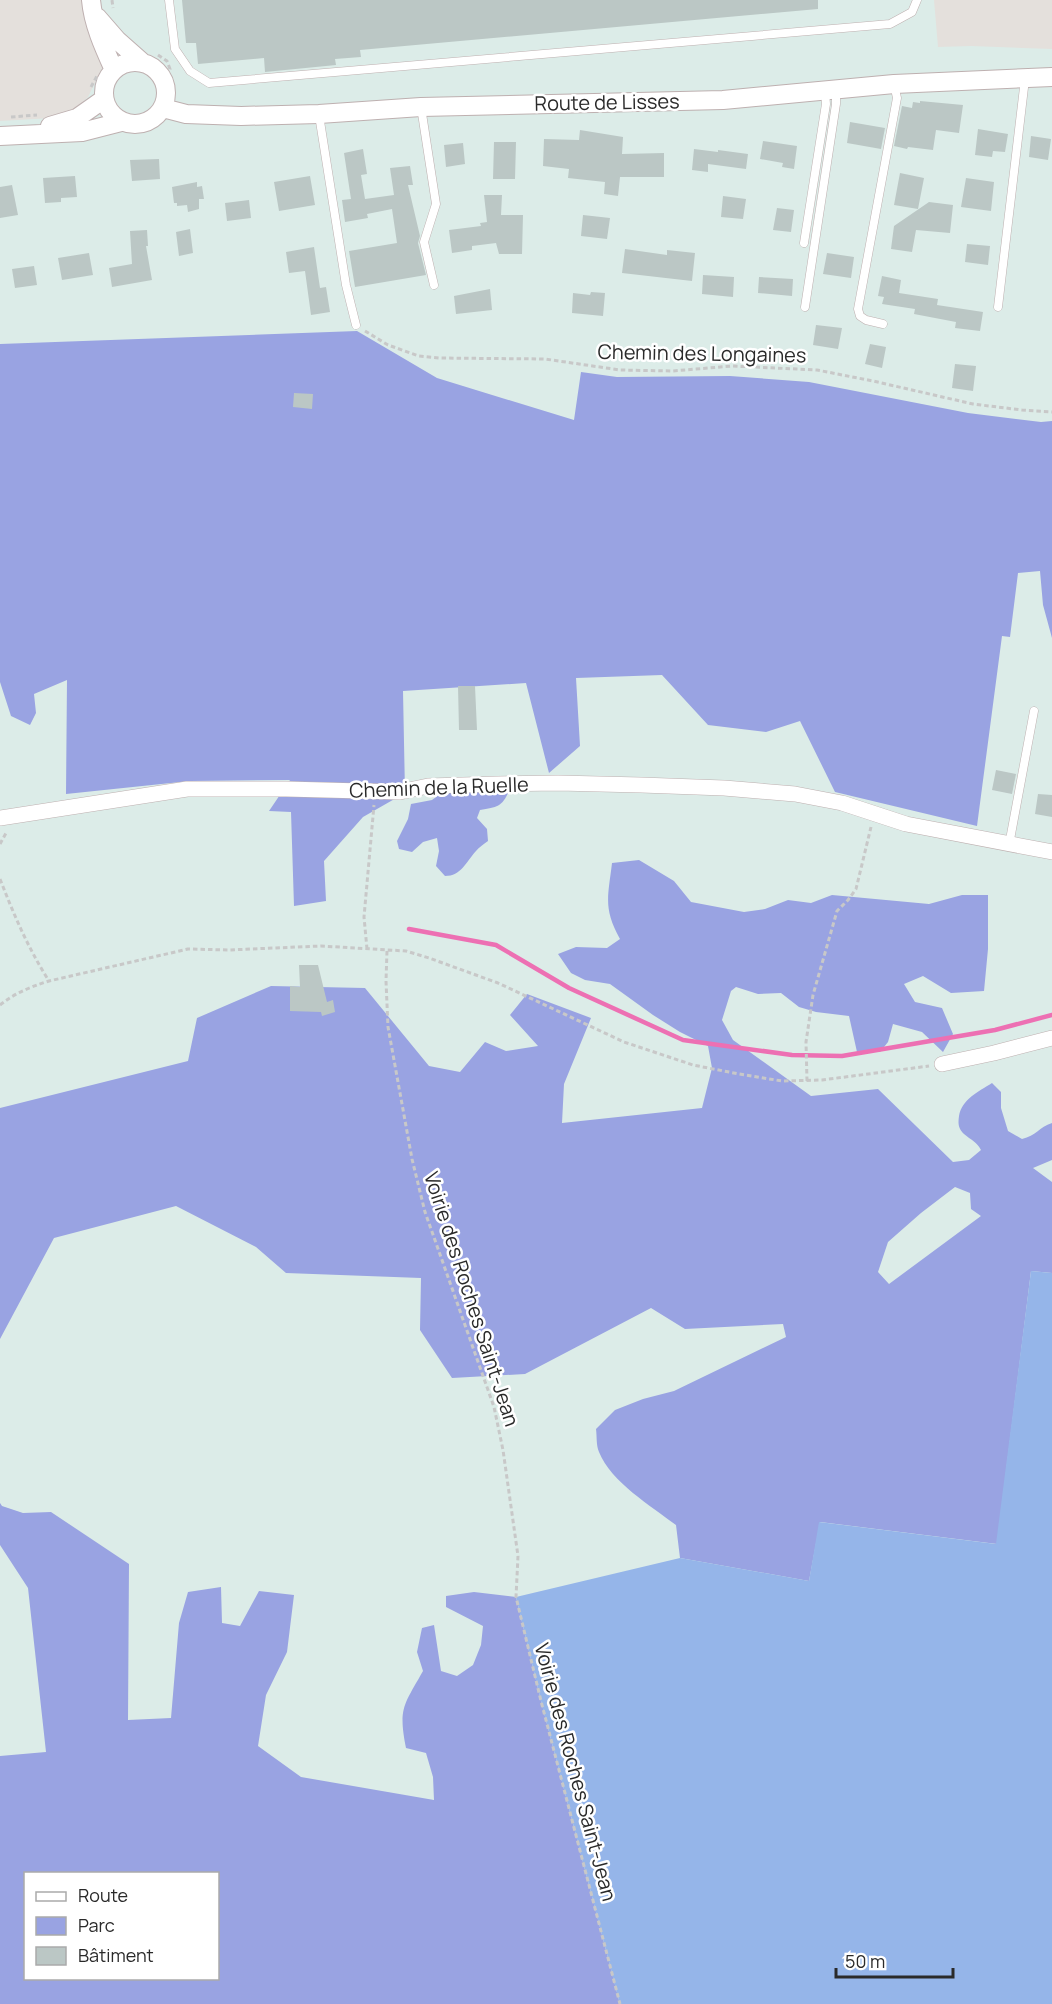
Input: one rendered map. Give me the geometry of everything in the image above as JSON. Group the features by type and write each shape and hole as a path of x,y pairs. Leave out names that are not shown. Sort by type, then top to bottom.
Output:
{"street":[{"path":"0,136 82,132 121,122 140,124 157,116 163,108 166,98 166,73 143,63 117,40 91,5"},
{"path":"91,5 114,70"},
{"path":"121,122 107,108 104,99 107,78 123,64 143,63"},
{"name":"Route de Lisses","path":"163,108 186,114 208,115 319,114 421,107 712,100 894,84 1052,77"},
{"path":"18,135 77,118 104,99"},
{"name":"Chemin de la Ruelle","path":"0,818 187,789 400,792 428,786 641,785 724,788 795,794 842,803 906,824 1052,852"},
{"path":"942,1064 1052,1038"}],"lane":[{"path":"169,0 175,49 190,71 209,83 890,24 912,12 917,0"},
{"path":"998,307 1025,77"},
{"path":"883,324 866,320 860,316 858,309 897,98 894,84"},
{"path":"804,243 826,104 831,90"},
{"path":"805,307 836,104 831,90"},
{"path":"421,107 436,204 424,242 434,285"},
{"path":"319,114 346,285 356,325"},
{"path":"1009,845 1034,711"}],"path":[{"path":"112,0 112,7"},
{"name":"Chemin des Longaines","path":"356,325 388,345 419,356 545,359 620,370 673,371 732,366 817,370 973,404 1052,412"},
{"path":"367,949 364,917 374,805 382,792"},
{"path":"807,1081 806,1049 813,995 837,911 856,889 874,814"},
{"path":"0,879 20,930 49,981"},
{"path":"0,1005 12,995 49,981 188,949 228,950 321,946 406,951 498,983 624,1042 693,1065 783,1081 807,1081 942,1064"},
{"name":"Voirie des Roches Saint-Jean","path":"387,951 388,1027 412,1159 425,1212 494,1407 503,1450 518,1556 516,1597 620,2004"}],"shaded area":[{"path":"0,0 89,0 103,66 88,97 76,108 52,118 0,121"},
{"path":"934,0 1052,0 1052,49 938,47"},
{"path":"1031,1271 1052,1273 1052,2004 620,2004 516,1597 680,1558 809,1581 819,1522 996,1544"}],"green space":[{"path":"357,331 437,378 574,420 581,372 617,377 730,376 809,382 968,413 1041,422 1052,421 1052,638 1043,605 1040,571 1018,573 1010,637 1002,636 977,826 835,792 800,721 766,732 708,725 662,675 576,678 580,746 549,773 526,683 403,691 405,793 363,817 324,861 326,901 294,906 291,812 269,811 290,780 190,781 66,794 67,680 34,694 36,713 30,725 11,716 0,682 0,344"},
{"path":"509,791 498,805 480,810 477,818 487,829 488,841 455,874 445,876 436,866 439,851 437,838 423,842 412,852 399,849 397,841 408,819 411,804 432,800 443,792"},
{"path":"639,860 674,881 691,902 744,912 765,909 788,900 811,903 832,895 929,904 962,895 988,895 988,949 984,991 951,993 923,976 904,984 915,1002 942,1008 953,1034 943,1052 922,1032 893,1024 888,1042 880,1052 857,1052 849,1016 816,1012 799,1007 781,993 758,994 736,987 731,991 722,1020 733,1040 811,1096 878,1089 953,1162 969,1160 981,1150 961,1130 959,1116 967,1100 992,1083 1001,1092 1001,1108 1008,1131 1022,1139 1052,1123 1052,1160 1033,1168 1052,1182 1052,1273 1031,1271 997,1544 820,1522 809,1581 680,1558 676,1525 633,1493 613,1473 599,1452 596,1429 615,1410 643,1399 674,1391 786,1337 783,1324 685,1329 651,1308 525,1374 452,1378 420,1330 421,1278 286,1273 256,1247 176,1206 54,1238 0,1339 0,1108 188,1061 197,1018 271,986 365,988 429,1066 460,1072 485,1042 506,1051 538,1046 510,1015 527,994 591,1018 564,1084 562,1123 702,1108 712,1068 708,1046 653,1015 610,984 585,980 571,973 558,954 576,947 607,948 620,939 611,919 608,902 612,863","holes":["955,1187 970,1193 971,1209 981,1216 889,1284 878,1272 888,1242"]},
{"path":"0,1503 2,1506 23,1513 51,1512 129,1564 128,1720 171,1718 179,1623 188,1592 221,1587 222,1623 240,1626 259,1591 294,1595 287,1652 266,1695 258,1746 301,1777 434,1800 433,1777 426,1753 406,1748 403,1724 404,1707 423,1671 417,1652 422,1628 434,1625 441,1671 457,1676 473,1665 481,1645 483,1626 446,1607 446,1596 474,1592 516,1597 620,2004 0,2004 0,1756 46,1752 28,1588 0,1545"}],"building":[{"path":"182,0 818,0 818,9 360,50 361,57 335,59 336,65 265,72 264,58 198,64 196,43 186,43"},
{"path":"920,101 963,105 959,133 936,130 933,150 894,146 902,106 912,108 913,102 920,103"},
{"path":"850,122 885,128 881,149 847,143"},
{"path":"978,129 1008,134 1005,152 993,151 992,157 975,155"},
{"path":"580,130 623,137 622,154 664,153 664,177 620,177 618,196 604,194 605,182 568,178 569,169 543,166 544,139 579,140"},
{"path":"1031,136 1051,139 1048,160 1029,157"},
{"path":"763,141 797,146 794,169 782,167 783,163 760,159"},
{"path":"494,142 516,142 515,179 493,179"},
{"path":"463,143 465,164 446,167 444,145"},
{"path":"363,149 367,174 361,175 365,199 394,195 390,168 410,166 413,185 408,185 426,275 355,287 349,251 397,243 392,209 367,214 368,218 345,222 342,200 351,199 344,153"},
{"path":"694,149 748,154 746,169 708,164 708,172 692,170"},
{"path":"159,159 160,179 132,181 130,160"},
{"path":"900,173 924,178 918,209 894,205"},
{"path":"75,176 77,197 61,198 61,202 45,203 43,178"},
{"path":"310,176 315,205 279,211 274,182"},
{"path":"966,178 994,182 991,211 961,207"},
{"path":"197,182 197,187 202,186 204,199 199,199 199,209 188,212 187,205 177,206 177,203 174,203 172,187"},
{"path":"12,185 18,215 0,218 0,187"},
{"path":"484,195 502,195 501,215 523,215 522,254 499,254 496,243 472,246 472,250 452,253 449,230 481,226 480,223 487,222"},
{"path":"723,196 746,199 743,219 721,217"},
{"path":"249,200 251,218 227,221 225,203"},
{"path":"929,202 953,205 950,233 916,230 912,252 891,249 894,226"},
{"path":"777,208 794,210 791,232 773,230"},
{"path":"583,215 610,218 607,239 581,236"},
{"path":"190,229 193,253 179,256 176,232"},
{"path":"147,230 148,246 146,246 152,280 112,287 109,268 132,264 130,231"},
{"path":"967,244 990,246 988,265 965,262"},
{"path":"314,247 320,288 326,287 330,312 311,315 305,271 289,273 286,252"},
{"path":"625,249 667,255 667,250 695,253 692,281 622,273"},
{"path":"89,253 93,275 62,280 58,258"},
{"path":"827,253 854,257 851,278 823,274"},
{"path":"34,266 37,285 15,288 12,269"},
{"path":"703,275 734,277 733,297 702,294"},
{"path":"882,276 901,280 899,293 938,299 937,305 983,312 980,331 955,328 956,322 914,314 915,309 882,304 884,297 878,296"},
{"path":"759,277 793,279 792,296 758,293"},
{"path":"490,289 492,310 456,314 454,296"},
{"path":"591,292 605,293 603,316 572,313 573,293 590,295"},
{"path":"816,325 842,328 838,349 813,345"},
{"path":"870,344 886,347 882,368 865,364"},
{"path":"955,364 976,366 973,391 952,388"},
{"path":"294,393 313,394 312,409 293,407"},
{"path":"458,686 475,686 477,730 459,730"},
{"path":"996,770 1016,774 1012,794 992,790"},
{"path":"1038,794 1052,795 1052,817 1035,814"},
{"path":"299,965 318,965 327,1002 333,1000 335,1012 322,1016 321,1012 290,1011 290,986 300,987"}],"waterway":[{"path":"409,929 496,945 569,988 683,1040 792,1055 842,1056 995,1030 1052,1015"}]}
